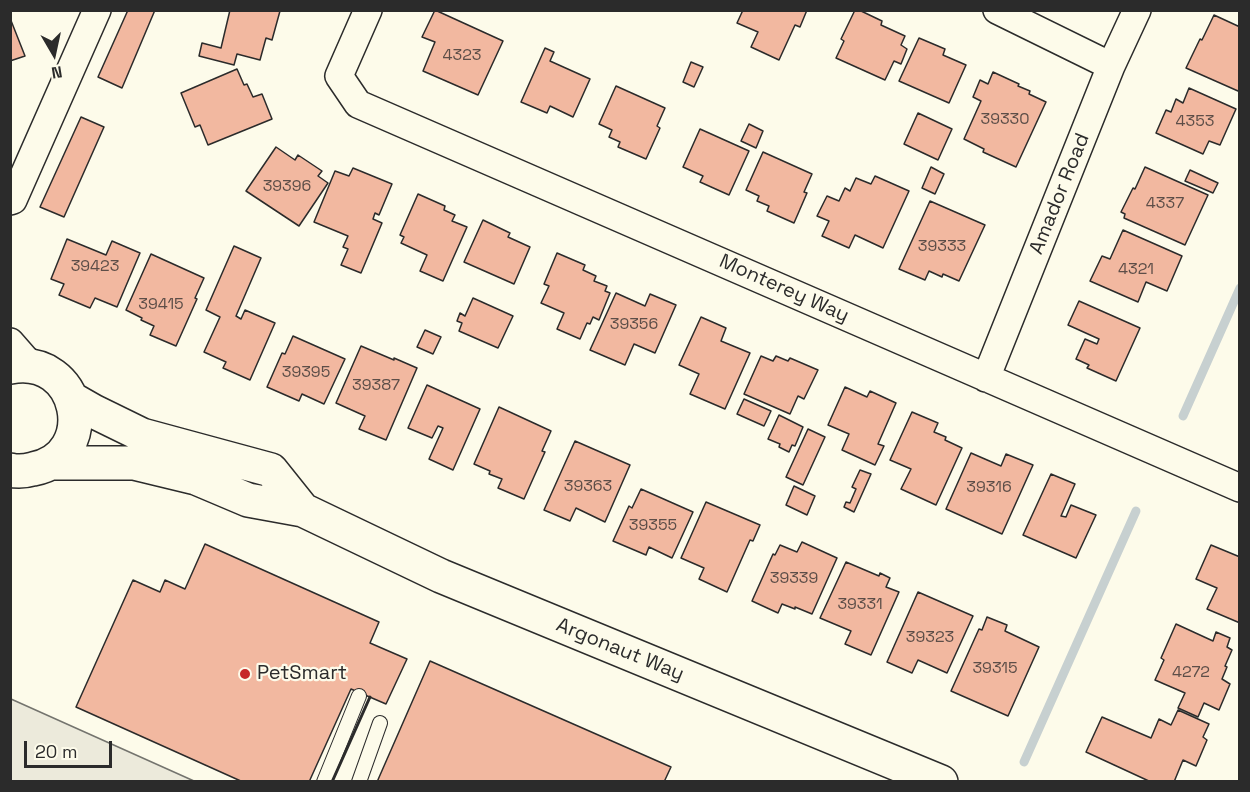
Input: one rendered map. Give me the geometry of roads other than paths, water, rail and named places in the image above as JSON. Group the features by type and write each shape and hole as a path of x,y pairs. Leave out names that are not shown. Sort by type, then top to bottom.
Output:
{"street":[{"path":"10,201 13,200 97,10"},
{"name":"Monterey Way","path":"368,10 339,76 358,104 1239,488"},
{"path":"998,10 1111,66"},
{"name":"Amador Road","path":"986,378 1111,66 1137,10"},
{"path":"17,358 52,374 67,389 72,399 76,422 74,433 62,454 51,463"},
{"name":"Argonaut Way","path":"72,399 142,435 271,470 303,510"},
{"name":"Argonaut Way","path":"12,472 40,468 51,463 134,464 196,478 248,500 303,510 441,576 940,782"}],"lane":[{"path":"324,782 359,696"},
{"path":"359,782 380,723"}],"waterway":[{"path":"1183,416 1240,288"},
{"path":"1024,762 1136,511"}],"place":[{"name":"PetSmart","path":"245,674"}]}
